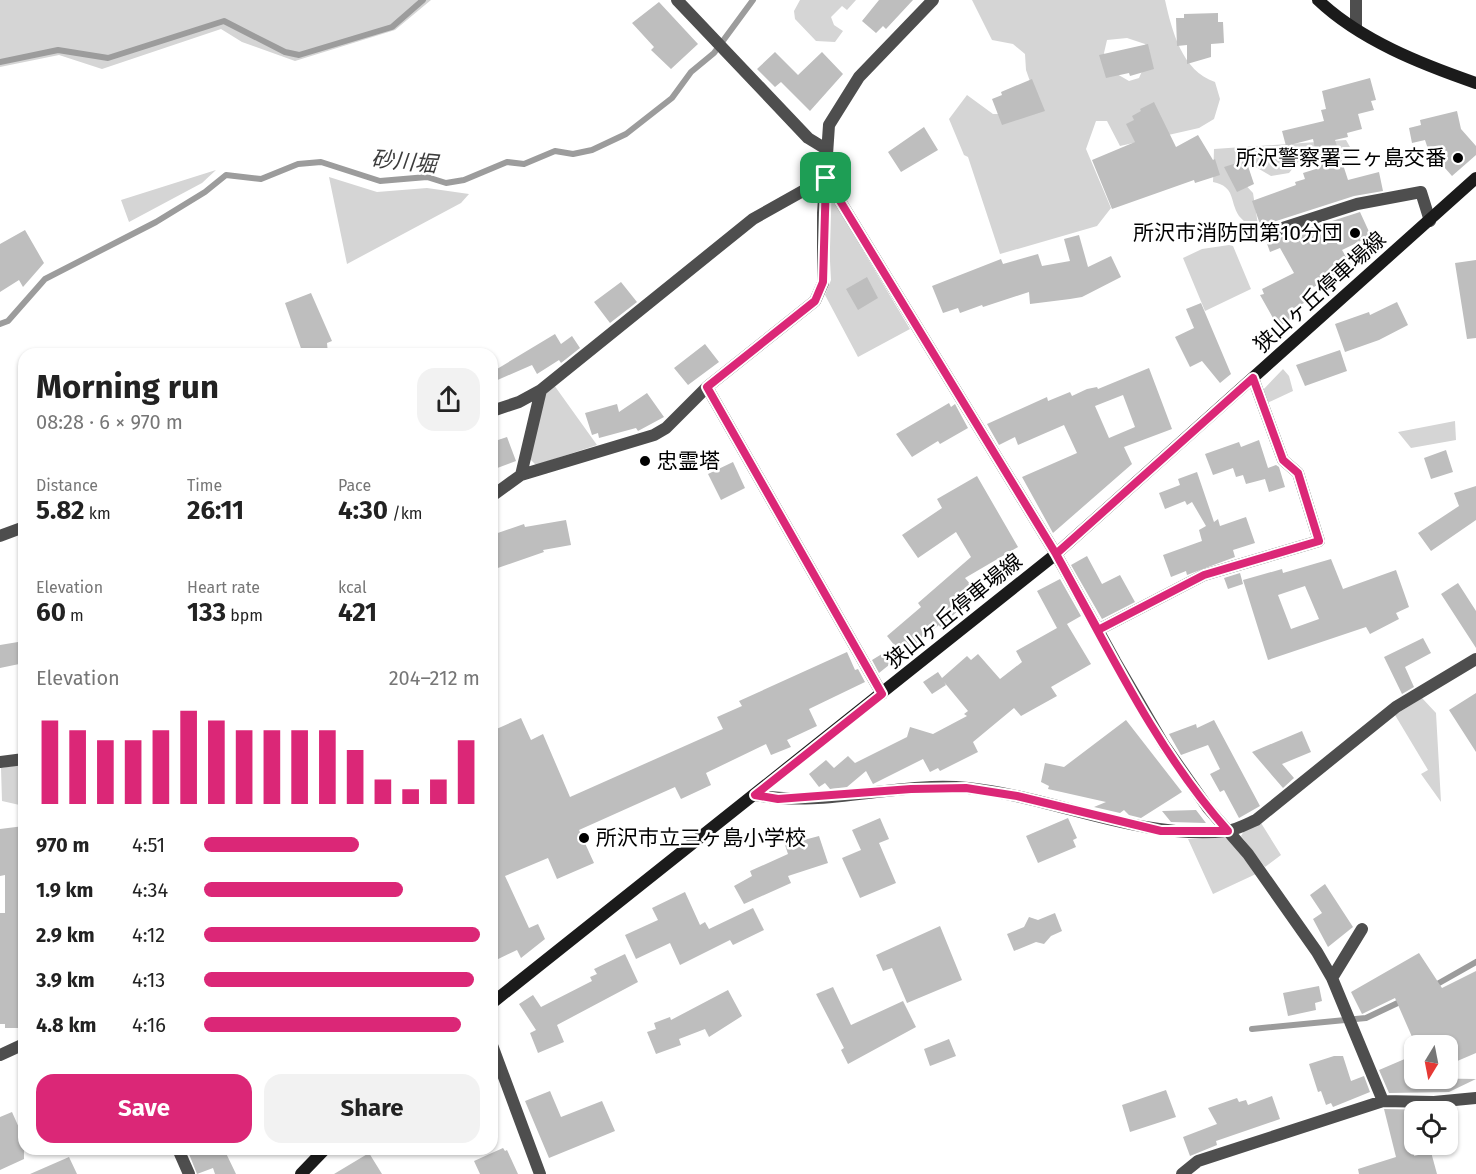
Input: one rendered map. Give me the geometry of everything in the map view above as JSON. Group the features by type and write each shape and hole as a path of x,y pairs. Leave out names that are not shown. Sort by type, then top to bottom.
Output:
{"main road":[{"path":"1318,0 1356,28 1399,52 1476,83"},
{"name":"狭山ヶ丘停車場線","path":"498,998 1056,554 1476,178"},
{"path":"301,1174 319,1155"}],"street":[{"path":"677,0 808,138 826,149"},
{"path":"498,492 521,475 654,435 666,428 707,387 815,301 823,282 826,149 829,125 860,77 933,0"},
{"path":"1356,0 1356,28"},
{"path":"498,409 519,402 542,390 753,219 826,178"},
{"path":"826,178 1056,554 1164,745 1208,808 1248,854 1317,952 1332,978 1383,1101"},
{"path":"1270,232 1357,204 1421,192 1430,221"},
{"path":"1098,630 1204,575 1319,541 1298,473 1283,460 1253,378"},
{"path":"707,387 882,694"},
{"path":"521,475 542,390"},
{"path":"0,536 18,529"},
{"path":"755,795 778,799 911,789 966,788 1017,796 1161,831 1228,831 1256,820 1396,707 1476,659"},
{"path":"0,762 18,760"},
{"path":"1332,978 1362,929"},
{"path":"0,1055 18,1047"},
{"path":"498,1061 540,1174"},
{"path":"1182,1174 1198,1161 1383,1101 1434,1102 1476,1098"},
{"path":"181,1155 189,1174"}],"shaded area":[{"path":"0,0 431,0 395,30 295,61 242,42 221,29 102,69 59,55 0,67"},
{"path":"800,0 856,0 847,10 842,6 831,17 834,25 843,31 835,42 816,41 795,19 794,11"},
{"path":"972,0 1165,0 1180,48 1194,69 1215,82 1220,99 1214,119 1199,128 1120,146 1107,121 1096,121 1086,149 1111,208 1097,226 1000,254 968,157 964,155 949,119 967,95 993,114 1029,114 1038,104 1026,70 1025,54 1013,44 992,40","holes":["1127,38 1145,44 1150,53 1139,78 1129,81 1110,70 1104,53 1107,40"]},
{"path":"1346,140 1350,147 1337,158 1298,162 1289,173 1271,176 1254,166 1242,166 1240,179 1253,193 1258,225 1250,226 1242,219 1229,191 1213,182 1214,149"},
{"path":"216,170 202,183 129,222 121,200"},
{"path":"329,177 377,192 427,188 469,194 461,203 347,264"},
{"path":"834,202 910,329 858,357 825,295 831,280 827,204"},
{"path":"1233,246 1251,289 1205,311 1183,258 1202,249"},
{"path":"1283,369 1289,376 1293,391 1265,404 1262,391"},
{"path":"554,385 597,445 536,465 529,458 546,390"},
{"path":"1455,421 1456,440 1411,448 1398,432"},
{"path":"1422,698 1436,713 1441,802 1421,774 1428,770 1395,715"},
{"path":"18,765 18,805 2,801 1,768"},
{"path":"1261,823 1281,855 1265,867 1241,836 1244,831"},
{"path":"1223,837 1230,840 1256,874 1213,894 1188,839"}],"building":[{"path":"879,0 913,0 886,29 883,26 876,33 862,21"},
{"path":"659,2 698,44 671,69 651,50 654,47 632,23"},
{"path":"1218,13 1218,22 1223,22 1224,43 1211,44 1211,57 1187,64 1187,45 1177,46 1176,18 1184,18 1184,14"},
{"path":"1148,44 1154,69 1130,76 1129,73 1106,78 1099,55"},
{"path":"775,52 798,75 822,52 843,74 810,111 781,82 775,87 757,69"},
{"path":"1370,78 1376,100 1371,101 1374,110 1358,114 1362,129 1347,133 1348,137 1335,140 1348,180 1379,172 1383,191 1354,196 1267,224 1262,230 1252,201 1296,185 1295,182 1305,179 1303,173 1319,168 1313,139 1286,146 1282,131 1324,121 1321,110 1326,109 1322,91"},
{"path":"1032,79 1045,111 1002,125 992,99 1002,95 1001,92"},
{"path":"1154,102 1176,147 1198,135 1213,160 1215,159 1220,175 1195,183 1194,180 1112,209 1092,160 1135,142 1126,124 1134,120 1132,116 1141,111 1140,109"},
{"path":"1457,111 1461,129 1476,146 1476,155 1452,176 1437,159 1432,161 1425,140 1412,143 1409,128 1421,125 1420,120"},
{"path":"924,127 938,150 901,172 888,152"},
{"path":"1246,160 1254,184 1237,192 1224,167"},
{"path":"1360,212 1371,236 1342,250 1351,265 1302,294 1306,302 1292,309 1296,317 1278,327 1260,295 1264,294 1262,289 1294,273 1280,248 1270,252 1265,238 1273,240"},
{"path":"25,230 44,263 23,287 19,280 0,292 0,244"},
{"path":"1079,235 1088,267 1111,256 1121,277 1082,297 1030,304 1029,292 960,313 958,308 943,313 932,286 1001,259 1003,264 1038,254 1042,266 1070,261 1064,239"},
{"path":"1476,260 1476,338 1467,339 1455,263"},
{"path":"867,277 878,298 858,310 846,289"},
{"path":"621,282 637,302 610,323 594,302"},
{"path":"311,293 332,341 327,343 327,348 301,348 285,303"},
{"path":"1397,302 1408,325 1379,340 1345,352 1335,324 1369,312 1370,315"},
{"path":"1201,303 1231,374 1220,383 1202,361 1190,367 1175,337 1194,328 1186,309"},
{"path":"555,334 561,344 572,336 580,348 561,363 559,360 537,374 532,365 498,380 498,368"},
{"path":"705,344 719,362 688,385 674,368"},
{"path":"1340,350 1347,371 1305,386 1296,365"},
{"path":"1149,368 1172,429 1124,447 1132,464 1053,533 1022,477 1077,453 1064,425 1018,445 1015,437 999,445 987,424 1047,397 1048,401 1070,392 1072,396 1087,389 1097,387 1098,389","holes":["1123,395 1135,427 1109,438 1095,406"]},
{"path":"647,393 664,417 638,431 636,428 599,438 598,433 592,435 585,413 617,404 619,412"},
{"path":"949,403 951,407 955,404 968,428 940,444 938,441 912,457 896,434"},
{"path":"507,437 516,461 498,468 498,440"},
{"path":"1259,440 1268,468 1276,465 1279,467 1285,487 1269,492 1265,479 1246,484 1243,475 1236,477 1233,468 1213,475 1205,454 1239,442 1241,447"},
{"path":"1446,450 1453,472 1431,479 1424,458"},
{"path":"733,462 745,488 721,500 708,474"},
{"path":"1197,472 1214,522 1218,519 1220,526 1246,517 1255,543 1233,550 1235,557 1187,575 1186,571 1171,577 1163,555 1202,541 1199,530 1206,526 1192,502 1187,505 1185,501 1165,509 1159,493 1180,485 1178,479"},
{"path":"977,476 1018,547 965,578 978,593 940,627 939,625 879,673 872,660 895,646 887,636 921,607 918,603 971,557 956,532 918,558 902,535 942,508 937,499"},
{"path":"1476,486 1476,520 1431,551 1418,533 1459,506 1454,493"},
{"path":"566,520 571,545 543,550 544,552 498,568 498,533 524,524 525,527"},
{"path":"1087,556 1102,584 1120,575 1135,602 1102,619 1071,565"},
{"path":"1331,559 1343,589 1396,570 1409,607 1396,613 1399,619 1370,634 1366,627 1268,660 1243,580 1282,569 1283,573","holes":["1305,586 1319,619 1291,629 1278,595"]},
{"path":"1240,573 1243,584 1228,589 1224,578"},
{"path":"1060,579 1081,616 1067,624 1091,664 1051,687 1057,696 1021,716 1014,708 973,742 978,752 940,771 938,768 930,772 923,759 873,784 866,771 847,787 830,789 825,783 819,787 809,774 826,760 834,768 848,756 855,763 907,737 910,727 933,734 967,716 964,714 968,711 944,682 946,685 932,694 923,682 938,672 942,678 967,656 971,660 978,654 1000,679 1022,662 1016,651 1057,628 1037,591"},
{"path":"1458,583 1476,611 1476,648 1441,594"},
{"path":"1423,638 1431,653 1405,667 1414,687 1402,694 1384,657"},
{"path":"18,642 18,664 0,668 0,645"},
{"path":"847,652 855,670 858,669 865,682 809,709 817,726 787,740 791,747 771,755 766,744 706,773 711,785 681,799 675,787 579,830 594,863 557,879 548,858 505,876 529,928 538,924 545,939 521,958 517,950 498,959 498,728 521,718 531,740 543,734 570,797 723,729 717,717 742,706 739,701"},
{"path":"1476,693 1476,752 1449,710"},
{"path":"1126,720 1182,792 1141,818 1129,815 1124,810 1120,813 1094,807 1106,802 1048,789 1049,786 1041,782 1045,763 1064,767"},
{"path":"1214,720 1260,806 1239,818 1224,790 1220,792 1210,774 1220,769 1208,745 1181,755 1169,734 1196,724 1197,728"},
{"path":"1302,731 1311,752 1282,764 1294,778 1283,788 1252,752"},
{"path":"1196,810 1206,823 1171,822 1162,811"},
{"path":"880,818 889,839 879,843 896,883 860,898 842,858 861,850 852,830"},
{"path":"1068,818 1077,838 1073,840 1076,847 1038,863 1026,836"},
{"path":"18,827 18,1028 5,1028 5,1024 0,1024 0,913 5,913 5,875 0,876 0,829"},
{"path":"819,836 828,863 788,876 791,883 744,904 734,886 752,876 750,871 788,854 785,845"},
{"path":"1325,884 1353,927 1328,947 1313,919 1322,913 1310,895"},
{"path":"685,892 700,925 705,922 709,929 753,908 764,930 733,945 730,940 680,965 670,943 636,959 625,935 658,920 652,908"},
{"path":"1055,913 1062,931 1051,936 1044,944 1036,942 1014,951 1007,934 1024,927 1029,917 1038,920"},
{"path":"940,926 962,980 907,1003 892,968 883,971 876,955"},
{"path":"1419,953 1442,988 1476,971 1476,1053 1458,1061 1458,1035 1411,1035 1395,998 1362,1014 1351,992"},
{"path":"625,954 638,982 557,1025 564,1042 538,1053 530,1033 536,1030 519,1004 533,995 541,1007 592,981 590,977 597,974 594,969"},
{"path":"1319,986 1322,1001 1315,1003 1316,1010 1288,1016 1283,993"},
{"path":"833,987 851,1025 903,1001 916,1027 848,1064 841,1050 844,1048 816,994"},
{"path":"728,990 742,1016 709,1037 705,1029 679,1039 681,1045 656,1054 647,1032 656,1029 654,1023 670,1017 671,1020"},
{"path":"949,1039 956,1056 930,1066 924,1049"},
{"path":"1334,1056 1343,1056 1351,1081 1364,1076 1370,1092 1333,1107 1331,1103 1326,1105 1321,1091 1318,1092 1309,1064"},
{"path":"1404,1059 1404,1089 1455,1089 1449,1092 1389,1093 1379,1070"},
{"path":"1458,1079 1476,1079 1458,1088"},
{"path":"1166,1090 1176,1117 1130,1132 1122,1105"},
{"path":"550,1091 561,1117 602,1101 615,1131 549,1158 525,1101"},
{"path":"1272,1096 1280,1119 1216,1141 1217,1145 1190,1156 1183,1137 1217,1124 1208,1108 1237,1098 1239,1102 1246,1100 1248,1105"},
{"path":"1384,1109 1404,1109 1404,1155 1432,1155 1437,1174 1359,1174 1358,1169 1396,1157"},
{"path":"12,1112 18,1126 18,1155 24,1155 24,1159 0,1170 0,1117"},
{"path":"503,1148 507,1150 518,1174 480,1174 474,1161 487,1155 498,1155 498,1150"},
{"path":"189,1155 227,1155 236,1174 215,1174 213,1168 197,1174"},
{"path":"366,1155 370,1155 382,1174 334,1174"},
{"path":"69,1157 77,1174 30,1174"}],"waterway":[{"path":"0,62 58,50 108,58 224,21 285,52 299,55 392,27 423,0"},
{"name":"砂川堀","path":"0,324 8,321 45,279 156,222 205,192 226,175 261,179 298,164 321,162 380,181 427,177 446,183 464,180 507,162 524,164 555,151 573,154 592,150 626,134 672,98 691,72 714,53 753,0"},
{"path":"1432,987 1476,962"},
{"path":"1252,1029 1366,1018 1404,1000"}],"place":[{"name":"所沢警察署三ヶ島交番","path":"1458,158"},
{"name":"所沢市消防団第10分団","path":"1355,233"},
{"name":"忠霊塔","path":"645,461"},
{"name":"所沢市立三ヶ島小学校","path":"584,838"}],"route":[{"path":"826,178 823,213 823,282 815,301 707,387 882,694 755,795 778,799 911,789 966,788 1017,796 1124,824 1161,831 1228,831 1208,808 1164,745 1114,661 1056,554 1253,378 1283,460 1298,473 1319,541 1204,575 1098,630 1056,554 826,178"}]}
